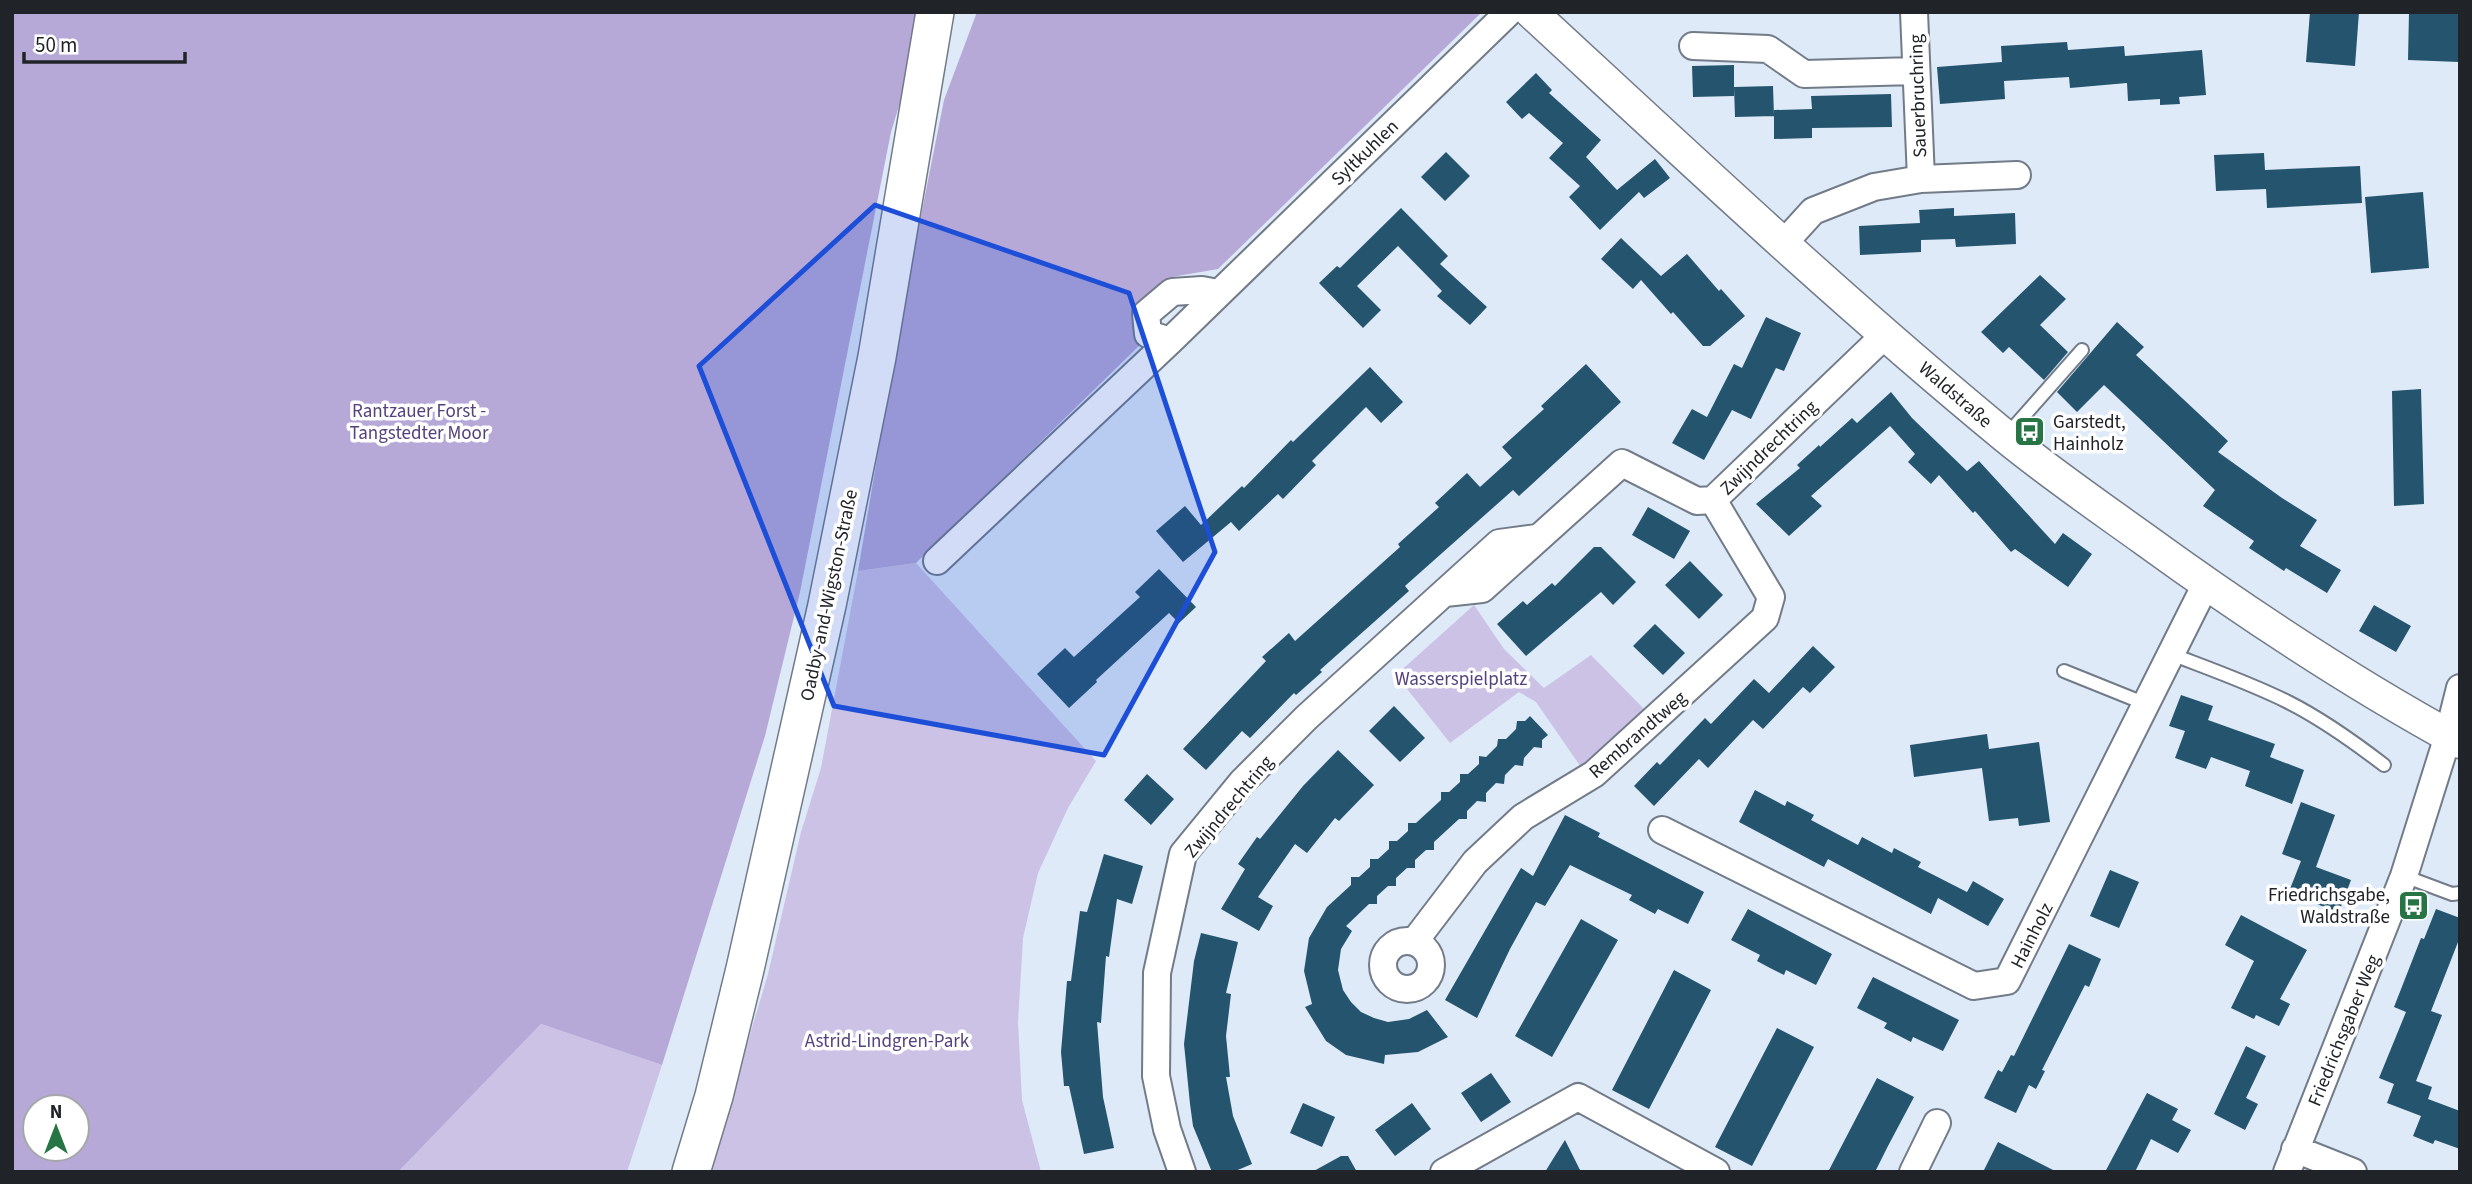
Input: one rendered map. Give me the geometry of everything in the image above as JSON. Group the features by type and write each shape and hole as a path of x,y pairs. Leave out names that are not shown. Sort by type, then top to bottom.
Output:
{"main road":[{"name":"Oadby-and-Wigston-Straße","path":"691,1172 714,1096 745,969 827,605 877,357 935,12"}],"street":[{"name":"Syltkuhlen","path":"937,561 1170,341 1509,12"},
{"name":"Waldstraße","path":"1531,12 1783,244 2006,436 2206,584 2334,670 2454,739"},
{"name":"Sauerbruchring","path":"1914,12 1921,179"},
{"path":"1693,46 1768,49 1804,74 1915,71"},
{"name":"Sauerbruchring","path":"1783,244 1813,211 1874,187 1921,179 2017,175"},
{"path":"1170,341 1148,334 1146,314 1171,292 1218,293"},
{"name":"Zwijndrechtring","path":"1182,1172 1167,1129 1156,1076 1157,973 1183,855 1242,782 1297,727 1445,593 1482,589 1622,463 1697,501 1713,500 1886,334"},
{"name":"Rembrandtweg","path":"1414,942 1475,862 1523,817 1594,774 1765,618 1771,597 1713,500"},
{"name":"Hainholz","path":"1662,830 1974,986 2007,981 2206,584"},
{"name":"Friedrichsgaber Weg","path":"2291,1160 2404,876 2454,739 2460,688"},
{"path":"1444,1172 1578,1097 1716,1172"},
{"path":"1913,1172 1937,1123"},
{"path":"2291,1160 2353,1172"}],"lane":[{"path":"2006,436 2082,350"},
{"path":"2171,654 2289,703 2353,742 2384,765"},
{"path":"2064,671 2146,704"},
{"path":"2404,876 2452,894 2460,893"}],"highlighted area":[{"path":"875,205 1129,293 1215,552 1104,755 834,706 699,366"}],"green space":[{"name":"Rantzauer Forst - Tangstedter Moor","path":"12,12 919,12 913,60 891,132 800,592 765,736 662,1065 541,1024 398,1172 12,1172"},
{"path":"977,12 1482,12 1218,269 1166,278 1132,311 1141,344 916,563 858,571 902,311 944,100"},
{"name":"Astrid-Lindgren-Park","path":"916,563 1096,761 1068,808 1038,873 1023,938 1018,1022 1022,1100 1041,1172 709,1172 768,974 801,832 821,768 858,571"},
{"name":"Wasserspielplatz","path":"1474,605 1504,649 1544,688 1591,655 1648,713 1583,770 1536,702 1519,692 1450,743 1396,675"},
{"path":"541,1024 662,1065 627,1172 398,1172"}],"building":[{"path":"2310,12 2359,12 2355,66 2306,62"},
{"path":"2409,12 2460,12 2459,62 2408,60"},
{"path":"2067,42 2068,50 2124,46 2125,56 2202,50 2206,95 2179,97 2180,104 2160,105 2160,99 2128,101 2127,83 2070,88 2069,77 2004,81 2005,99 1940,104 1937,67 2002,62 2001,46"},
{"path":"1734,65 1734,96 1693,97 1692,66"},
{"path":"1536,73 1552,90 1549,93 1601,140 1586,157 1617,190 1655,159 1670,178 1644,198 1639,192 1600,230 1569,197 1580,186 1549,158 1563,143 1529,113 1522,119 1506,102"},
{"path":"1773,86 1774,116 1735,117 1734,87"},
{"path":"1891,94 1892,127 1812,128 1812,138 1774,139 1774,110 1812,109 1811,96"},
{"path":"1446,152 1470,176 1445,201 1421,177"},
{"path":"2264,153 2265,170 2360,166 2362,203 2267,208 2266,189 2216,191 2214,155"},
{"path":"2423,192 2429,268 2371,273 2365,197"},
{"path":"1401,208 1448,256 1440,264 1487,307 1470,325 1437,296 1442,291 1398,246 1357,286 1381,310 1363,328 1319,283 1337,266 1340,268"},
{"path":"1954,208 1954,216 2015,213 2016,244 1956,247 1955,239 1921,240 1921,252 1860,255 1859,226 1920,223 1919,210"},
{"path":"1621,238 1661,276 1687,254 1745,316 1710,346 1703,346 1641,280 1633,289 1601,259"},
{"path":"2040,275 2066,299 2040,325 2068,352 2044,380 2009,347 2003,353 1981,332"},
{"path":"1766,317 1801,333 1784,371 1776,368 1751,419 1732,410 1704,460 1672,443 1692,409 1707,417 1734,364 1742,368"},
{"path":"2117,322 2144,347 2136,355 2228,441 2218,452 2317,520 2300,546 2341,570 2327,593 2286,568 2284,571 2249,548 2254,541 2203,506 2215,490 2104,385 2077,412 2057,392"},
{"path":"1586,364 1621,402 1519,496 1513,490 1405,586 1409,591 1320,670 1322,672 1296,695 1294,693 1250,738 1242,731 1206,770 1183,749 1266,661 1262,657 1289,633 1295,641 1400,547 1398,544 1439,507 1435,503 1467,473 1480,487 1512,458 1502,447 1544,409 1541,406"},
{"path":"1370,367 1403,402 1381,423 1366,407 1312,461 1316,465 1283,499 1278,494 1239,531 1231,522 1183,562 1156,531 1185,506 1201,525 1242,486 1244,488"},
{"path":"2421,389 2424,504 2394,506 2392,391"},
{"path":"1891,392 1912,418 1967,471 1979,461 2055,544 2063,533 2092,554 2068,587 2015,549 2011,552 1939,475 1931,484 1908,462 1915,454 1890,426 1811,496 1822,506 1789,536 1756,504 1800,468 1797,465 1819,445 1820,447 1852,418 1857,423"},
{"path":"1648,507 1690,531 1674,559 1632,535"},
{"path":"1594,547 1601,547 1636,582 1613,605 1601,592 1526,656 1497,624 1523,601 1527,605 1552,583 1555,586"},
{"path":"1690,561 1723,595 1699,619 1665,585"},
{"path":"1159,569 1196,607 1179,623 1169,613 1069,708 1037,674 1065,648 1074,657 1140,597 1135,592"},
{"path":"2374,605 2411,626 2396,652 2359,631"},
{"path":"1655,624 1685,653 1663,675 1633,646"},
{"path":"1813,646 1835,667 1810,693 1803,687 1763,729 1753,720 1708,768 1699,759 1654,806 1634,786 1657,762 1660,765 1705,718 1711,724 1754,679 1769,693"},
{"path":"2181,695 2213,706 2208,720 2275,744 2270,757 2304,770 2292,804 2245,786 2250,771 2211,757 2206,769 2175,758 2185,731 2169,726"},
{"path":"1394,706 1425,738 1400,762 1369,731"},
{"path":"1530,716 1548,735 1542,740 1542,748 1534,747 1524,758 1523,766 1515,765 1505,775 1504,784 1496,783 1486,793 1486,802 1477,801 1467,811 1467,819 1459,819 1434,842 1434,850 1426,850 1415,860 1415,868 1407,868 1396,878 1396,886 1388,886 1377,896 1377,904 1369,904 1346,926 1352,931 1341,949 1338,970 1343,990 1351,1002 1361,1012 1388,1022 1409,1019 1427,1010 1448,1037 1418,1052 1385,1055 1384,1064 1346,1055 1326,1041 1305,1007 1312,1004 1304,971 1309,938 1327,907 1351,885 1351,877 1359,877 1370,867 1370,859 1378,859 1389,849 1389,841 1397,841 1408,831 1408,823 1416,823 1441,800 1441,792 1449,792 1460,782 1460,774 1468,774 1479,764 1479,756 1486,757 1497,746 1498,739 1506,739 1516,729 1517,721 1525,721"},
{"path":"1987,734 1989,749 2039,742 2050,822 2019,826 2018,818 1989,821 1982,768 1914,777 1910,745"},
{"path":"1338,750 1374,785 1339,821 1335,818 1307,853 1295,844 1258,897 1273,906 1259,931 1221,909 1245,869 1238,864 1257,837 1260,839 1303,786"},
{"path":"1147,774 1174,799 1151,825 1124,800"},
{"path":"1755,790 1785,806 1787,801 1814,815 1811,820 1858,845 1862,837 1892,853 1894,848 1921,862 1918,867 1967,892 1973,881 2004,899 1988,926 1938,898 1931,914 1828,859 1824,867 1739,822"},
{"path":"2301,802 2335,815 2316,867 2351,880 2339,912 2288,894 2301,861 2282,854"},
{"path":"1565,815 1600,833 1598,837 1704,892 1688,924 1658,909 1655,914 1629,900 1632,895 1570,865 1545,906 1536,902 1477,1018 1445,1000 1521,868 1533,876"},
{"path":"1104,854 1143,866 1132,904 1117,899 1109,957 1106,956 1101,1023 1097,1022 1103,1097 1114,1148 1084,1154 1069,1086 1064,1086 1061,1052 1067,981 1071,981 1080,911 1087,912"},
{"path":"2110,870 2139,882 2119,928 2090,916"},
{"path":"1748,909 1832,954 1816,985 1786,970 1784,975 1770,968 1757,961 1760,955 1731,940"},
{"path":"2436,909 2460,918 2460,937 2431,1011 2442,1015 2416,1081 2432,1087 2428,1099 2460,1111 2460,1149 2435,1140 2433,1144 2413,1136 2421,1116 2387,1103 2394,1084 2379,1078 2406,1012 2394,1007 2421,938 2424,939"},
{"path":"2241,915 2307,950 2280,999 2290,1004 2279,1026 2256,1015 2254,1019 2231,1008 2254,961 2225,945"},
{"path":"1581,919 1618,940 1552,1057 1515,1036"},
{"path":"1201,933 1238,942 1226,993 1231,994 1226,1036 1230,1077 1226,1077 1233,1116 1252,1164 1233,1172 1212,1172 1193,1126 1190,1104 1184,1044 1194,961"},
{"path":"2069,944 2101,959 2089,987 2085,985 2042,1070 2045,1071 2036,1089 2029,1085 2016,1113 1984,1098 1998,1070 2002,1072 2011,1055 2014,1056"},
{"path":"1674,970 1711,990 1649,1109 1612,1090"},
{"path":"1873,977 1959,1020 1943,1051 1913,1037 1911,1042 1884,1028 1887,1023 1857,1008"},
{"path":"1777,1028 1814,1047 1752,1166 1715,1147"},
{"path":"2246,1046 2266,1056 2246,1098 2258,1104 2245,1130 2214,1114"},
{"path":"1491,1073 1511,1102 1481,1122 1461,1093"},
{"path":"1877,1078 1914,1097 1875,1172 1828,1172"},
{"path":"2147,1093 2178,1109 2172,1120 2191,1130 2178,1153 2151,1139 2135,1172 2105,1172"},
{"path":"1303,1103 1335,1117 1322,1147 1290,1133"},
{"path":"1412,1103 1431,1129 1395,1156 1375,1130"},
{"path":"1565,1140 1581,1172 1545,1172 1553,1159"},
{"path":"1998,1142 2057,1172 1983,1172"},
{"path":"1341,1156 1348,1156 1357,1172 1312,1172"}],"place":[{"name":"Garstedt, Hainholz","path":"2030,432"},
{"name":"Friedrichsgabe, Waldstraße","path":"2413,905"}]}
